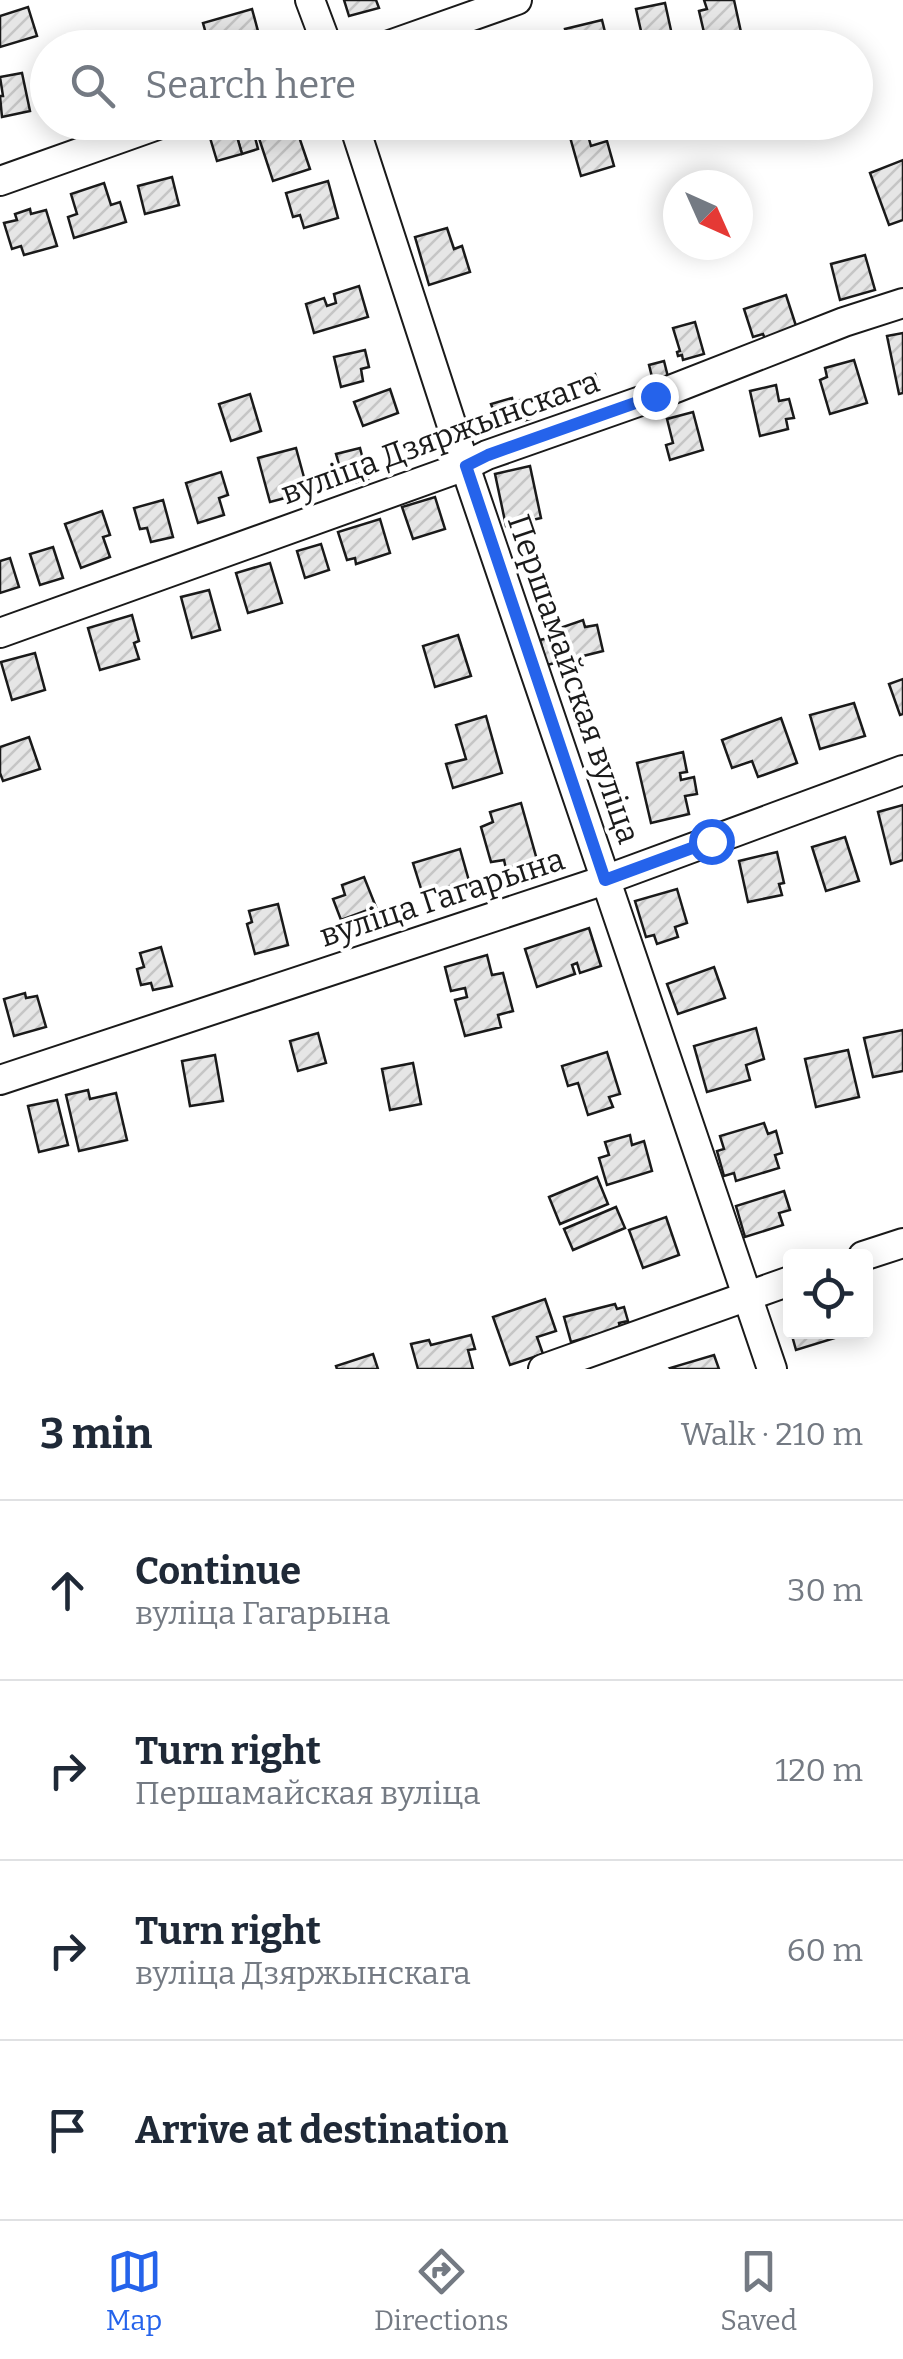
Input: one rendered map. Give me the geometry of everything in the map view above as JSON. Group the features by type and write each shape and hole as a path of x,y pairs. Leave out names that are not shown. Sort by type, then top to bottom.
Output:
{"street":[{"path":"310,0 321,30"},
{"path":"432,30 517,0"},
{"path":"0,180 114,140"},
{"name":"Першамайская вуліца","path":"359,140 772,1369"},
{"name":"вуліца Дзяржынскага","path":"0,632 466,466 903,303"},
{"name":"вуліца Гагарына","path":"0,1080 605,880 903,770"},
{"path":"873,1253 903,1243"},
{"path":"543,1369 783,1284"}],"building":[{"path":"344,0 376,0 379,8 349,16"},
{"path":"704,0 734,0 741,30 703,30 699,11 707,9"},
{"path":"665,3 671,30 641,30 636,9"},
{"path":"28,7 35,30 30,30 30,38 0,47 0,16"},
{"path":"252,9 258,30 205,30 203,23"},
{"path":"602,20 604,30 565,30"},
{"path":"22,73 30,111 2,117 0,77"},
{"path":"211,140 238,140 242,154 217,161"},
{"path":"238,140 256,140 258,149 242,154"},
{"path":"260,140 300,140 310,169 273,181"},
{"path":"571,140 589,140 591,146 607,141 614,166 581,176"},
{"path":"903,160 903,220 889,225 870,173"},
{"path":"172,177 179,205 145,214 138,186"},
{"path":"328,181 338,218 304,228 300,215 293,217 286,193"},
{"path":"104,183 111,205 120,202 126,222 74,238 68,217 77,214 71,194"},
{"path":"30,209 31,214 46,210 57,246 24,255 21,246 12,249 4,223 17,220 15,214"},
{"path":"447,228 454,249 462,246 470,272 429,285 415,237"},
{"path":"865,255 875,290 840,300 831,264"},
{"path":"359,286 368,317 314,333 306,304 324,298 327,306 336,303 334,294"},
{"path":"786,295 797,329 765,339 763,334 753,337 744,309"},
{"path":"695,322 704,354 683,360 682,355 678,356 673,328"},
{"path":"903,333 903,393 899,394 887,336"},
{"path":"365,350 369,367 361,369 363,381 341,387 334,357"},
{"path":"854,360 867,403 830,414 820,380 827,377 825,368"},
{"path":"664,361 668,377 653,381 649,365"},
{"path":"595,374 601,392 587,396 582,378"},
{"path":"776,385 779,401 789,399 794,418 786,419 788,429 760,436 750,391"},
{"path":"390,389 398,413 363,426 354,402"},
{"path":"250,394 261,431 231,441 219,404"},
{"path":"512,398 513,402 524,399 530,419 483,433 478,416 494,412 491,404"},
{"path":"693,412 703,450 670,460 666,445 673,443 667,419"},
{"path":"296,448 308,492 270,502 258,458"},
{"path":"360,448 368,479 345,485 336,454"},
{"path":"530,466 541,518 506,526 495,474"},
{"path":"221,472 228,495 219,498 224,515 198,523 186,483"},
{"path":"435,497 445,529 413,539 402,507"},
{"path":"163,500 173,537 151,542 147,528 140,529 134,508"},
{"path":"102,511 110,535 103,537 110,557 81,568 65,524"},
{"path":"380,519 390,553 356,564 355,558 347,560 338,532"},
{"path":"321,544 329,570 305,578 297,551"},
{"path":"53,547 63,578 40,585 30,554"},
{"path":"10,558 19,587 0,593 0,561"},
{"path":"270,563 282,603 248,613 236,573"},
{"path":"209,590 220,630 192,638 181,597"},
{"path":"132,615 139,659 100,670 88,628"},
{"path":"583,620 585,627 597,625 603,651 547,665 540,640 565,634 563,627"},
{"path":"458,635 471,676 435,687 423,646"},
{"path":"35,653 45,690 12,700 1,662"},
{"path":"903,679 903,714 900,715 889,684"},
{"path":"854,703 865,736 820,749 810,715"},
{"path":"486,716 502,773 453,788 446,764 466,759 456,725"},
{"path":"781,718 797,763 758,777 752,761 732,768 722,740"},
{"path":"29,737 40,769 3,781 0,747"},
{"path":"683,752 687,772 680,773 681,780 694,777 697,794 685,796 689,814 651,823 637,763"},
{"path":"521,803 537,860 506,869 504,860 491,862 481,827 493,822 490,812"},
{"path":"903,805 903,860 891,864 878,812"},
{"path":"845,837 859,881 826,891 812,847"},
{"path":"460,849 469,881 423,895 413,863"},
{"path":"777,852 784,883 779,884 782,895 748,902 739,861"},
{"path":"364,877 376,907 341,920 333,899 345,895 342,885"},
{"path":"677,889 687,923 675,927 678,937 657,944 654,935 646,937 635,901"},
{"path":"278,904 288,945 255,954 247,924 252,922 249,911"},
{"path":"589,928 601,966 580,973 577,963 572,965 575,974 537,987 525,949"},
{"path":"161,947 172,986 153,990 151,983 141,985 137,969 144,967 140,953"},
{"path":"487,955 492,975 503,973 513,1011 498,1015 501,1027 465,1036 455,1000 467,997 465,988 451,991 445,967"},
{"path":"714,967 725,998 678,1014 667,984"},
{"path":"25,993 26,998 37,996 46,1027 14,1036 4,999"},
{"path":"756,1028 764,1059 746,1065 750,1080 707,1092 694,1046"},
{"path":"903,1030 903,1071 873,1077 864,1038"},
{"path":"318,1033 326,1063 298,1071 290,1041"},
{"path":"848,1050 859,1097 816,1107 805,1059"},
{"path":"607,1052 620,1094 609,1097 613,1107 588,1115 578,1083 568,1086 562,1066"},
{"path":"215,1055 223,1101 190,1106 182,1061"},
{"path":"413,1063 421,1104 390,1110 382,1069"},
{"path":"88,1090 90,1099 116,1093 127,1140 79,1151 66,1095"},
{"path":"57,1100 68,1145 39,1152 28,1106"},
{"path":"764,1123 768,1134 776,1131 782,1153 775,1155 779,1168 736,1181 734,1173 724,1176 717,1151 724,1149 720,1136"},
{"path":"630,1135 632,1145 644,1141 652,1171 607,1185 599,1158 609,1155 605,1142"},
{"path":"597,1177 608,1204 560,1224 549,1197"},
{"path":"784,1191 790,1210 779,1213 783,1225 745,1237 736,1206"},
{"path":"616,1207 625,1228 573,1250 564,1229"},
{"path":"666,1217 679,1255 643,1268 629,1230"},
{"path":"545,1299 556,1331 537,1337 543,1354 510,1365 493,1317"},
{"path":"615,1304 617,1309 624,1307 628,1321 619,1323 620,1328 571,1342 564,1317"},
{"path":"471,1335 475,1349 468,1350 473,1369 418,1369 411,1344 429,1340 431,1345"},
{"path":"793,1339 832,1339 796,1350"},
{"path":"373,1354 378,1369 337,1369 336,1366"},
{"path":"714,1355 719,1369 670,1368"}],"route":[{"path":"655,396 466,466 605,880 711,841"}]}
